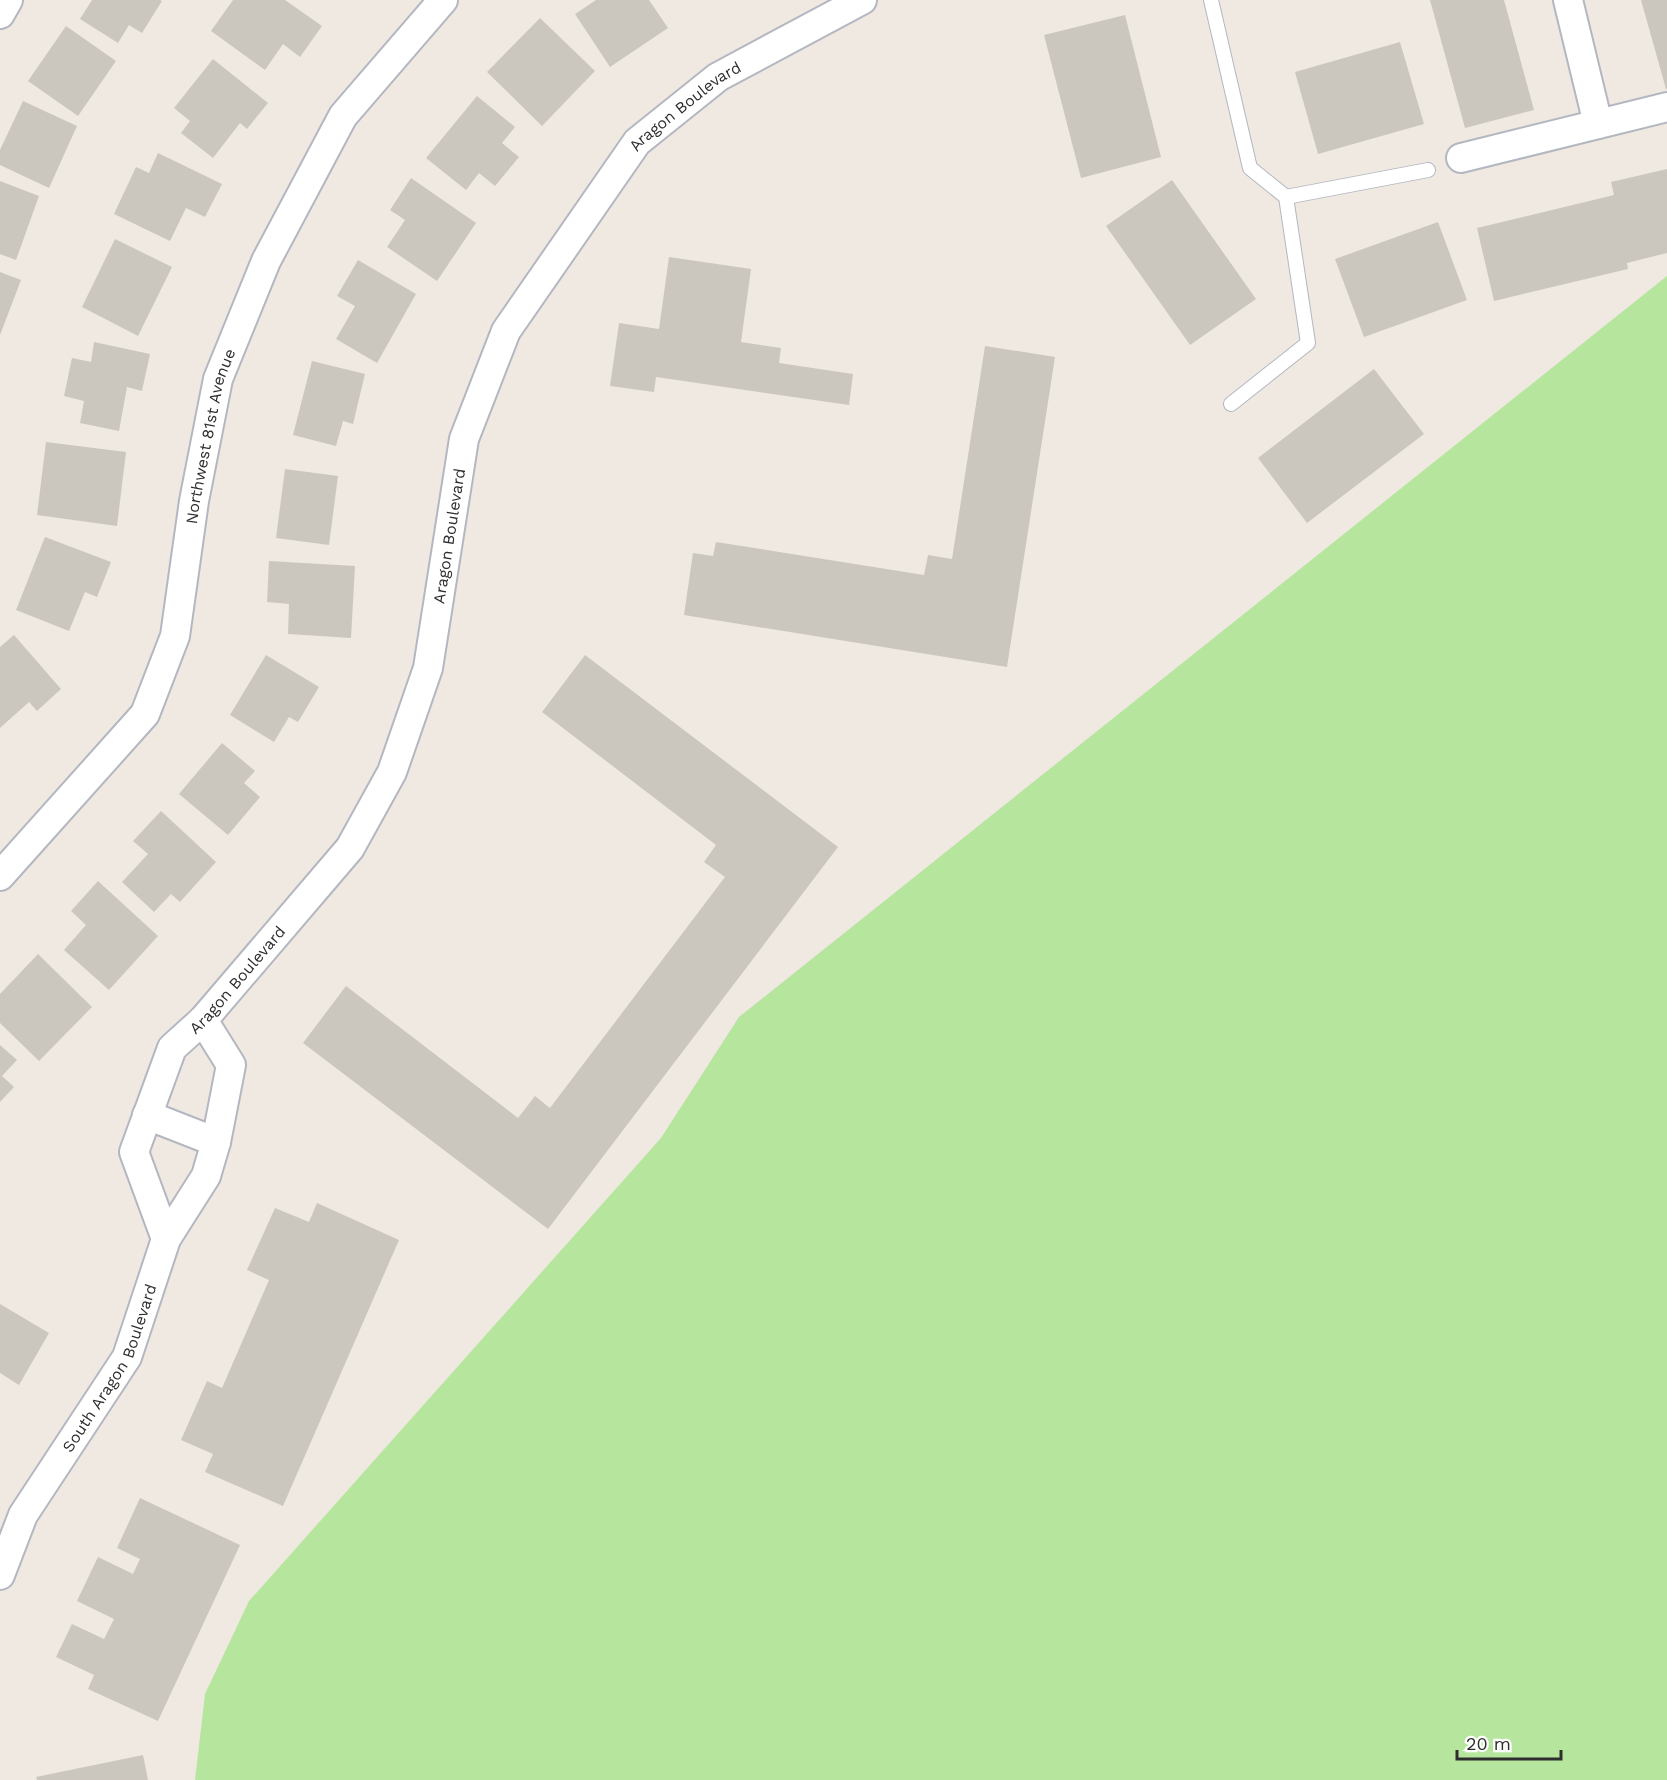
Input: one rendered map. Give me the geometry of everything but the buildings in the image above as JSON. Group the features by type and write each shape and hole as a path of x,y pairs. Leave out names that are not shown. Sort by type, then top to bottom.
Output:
{"street":[{"path":"0,14 8,0"},
{"name":"Northwest 81st Avenue","path":"0,876 145,714 175,636 194,501 218,380 266,261 343,116 443,0"},
{"name":"Aragon Boulevard","path":"166,1239 134,1152 171,1048 203,1020 350,848 392,772 428,668 464,439 506,331 637,142 718,77 862,0"},
{"path":"1568,0 1598,124"},
{"path":"1461,158 1667,107"},
{"name":"South Aragon Boulevard","path":"0,1575 23,1515 127,1357 166,1239 206,1176 216,1142 231,1065 203,1020"},
{"path":"147,1115 216,1142"}],"lane":[{"path":"1211,0 1250,168 1286,197 1308,343 1231,404"},
{"path":"1286,197 1428,170"}],"green space":[{"path":"1667,276 1667,1780 195,1780 205,1694 249,1601 661,1138 739,1017"}]}
